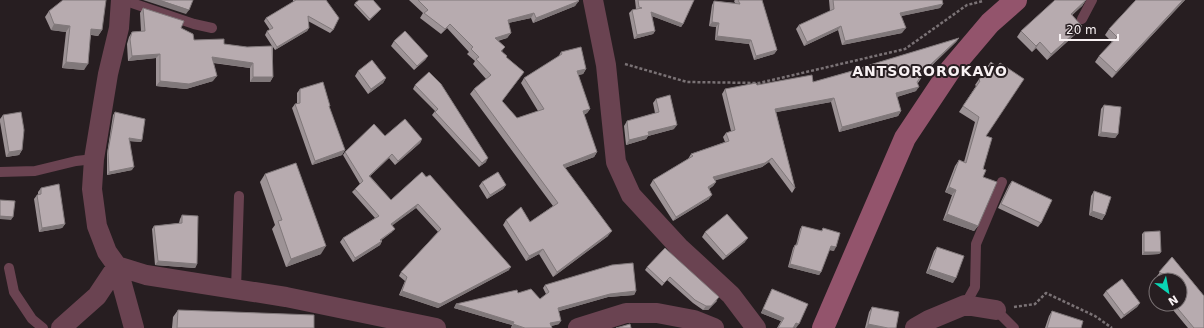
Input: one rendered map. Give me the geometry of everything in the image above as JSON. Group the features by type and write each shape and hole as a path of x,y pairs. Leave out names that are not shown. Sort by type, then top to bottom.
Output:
{"street":[{"path":"122,0 119,28 108,74 94,159 92,189 97,226 107,252 117,266 134,328"},
{"path":"593,0 606,65 616,162 631,195 679,247 731,296 756,328"},
{"path":"823,328 905,138 951,69 990,23 1016,0"},
{"path":"117,266 146,275 286,297 436,328"},
{"path":"60,328 97,296 117,266"},
{"path":"915,328 929,320 965,305 996,310"},
{"path":"578,328 626,312 657,313 694,320 714,328"}],"lane":[{"path":"122,0 194,24 212,28"},
{"path":"1082,19 1092,0"},
{"path":"0,172 35,171 76,161 94,159"},
{"path":"965,305 975,287 976,244 1002,182"},
{"path":"236,289 239,196"},
{"path":"9,268 14,292 32,319 44,328"},
{"path":"996,310 1014,328"}],"path":[{"path":"606,65 626,64 687,82 759,83 905,49 967,5 987,0"},
{"path":"996,310 1035,304 1046,293 1095,316 1112,328"}],"building":[{"path":"63,0 106,0 102,30 91,29 88,64 66,62 70,26 54,24 49,11"},
{"path":"159,0 193,0 189,10"},
{"path":"296,0 326,0 339,18 333,30 308,16 309,28 277,47 267,31 273,28 266,18"},
{"path":"359,0 373,0 381,9 370,19 355,3"},
{"path":"418,0 579,1 536,18 534,13 508,20 511,33 495,38 505,47 501,51 507,56 506,57 524,72 502,101 517,118 544,109 524,78 562,54 561,52 581,47 586,69 577,71 590,109 583,111 597,152 563,165 612,231 557,272 543,249 529,256 506,220 521,207 530,222 558,203 474,89 491,75 476,59 479,57 471,49 473,47 450,24 445,29 424,13 428,10"},
{"path":"638,0 694,0 683,24 651,12 655,31 637,35 632,10 642,8 639,7"},
{"path":"738,0 762,0 777,50 756,56 751,40 717,36 719,23 712,22 714,1 740,4"},
{"path":"833,0 942,0 943,4 900,13 906,28 845,41 841,26 807,42 799,25 834,9"},
{"path":"1055,0 1086,0 1071,14 1082,26 1051,54 1040,42 1036,46 1021,31"},
{"path":"1136,0 1183,0 1116,72 1099,56 1117,37 1109,29"},
{"path":"143,8 184,21 181,28 193,34 194,40 224,39 224,44 247,47 272,46 273,77 253,77 253,63 212,57 217,76 189,84 160,81 160,54 132,56 130,39 132,32 145,31"},
{"path":"405,31 428,56 417,66 394,41"},
{"path":"959,38 929,66 917,82 919,87 896,93 901,111 842,127 834,98 775,109 795,188 772,158 765,163 713,177 716,182 708,187 712,195 676,217 653,180 693,156 691,154 729,141 726,133 735,130 725,89 812,75 813,82"},
{"path":"372,60 386,78 371,89 358,71"},
{"path":"991,62 997,67 1000,63 1024,79 986,136 992,138 983,169 986,170 983,177 997,182 978,226 947,214 956,190 949,187 959,160 966,163 979,117 963,106"},
{"path":"429,72 441,84 488,158 482,163 435,112 438,109 415,85"},
{"path":"323,82 329,106 345,150 315,161 295,104 300,103 300,89"},
{"path":"670,95 677,125 648,132 649,135 629,140 627,121 659,112 656,99"},
{"path":"1104,105 1121,107 1118,134 1101,132"},
{"path":"21,112 24,130 22,150 9,152 3,115"},
{"path":"115,112 145,119 142,140 129,138 134,167 109,172 108,151"},
{"path":"405,119 422,139 398,161 392,154 369,176 391,200 422,172 426,177 430,175 511,267 440,304 402,291 407,277 401,272 441,229 418,204 391,224 395,229 380,240 382,241 355,258 343,238 379,216 355,189 363,181 345,152 374,124 385,136"},
{"path":"296,163 326,246 291,259 278,221 282,220 265,174"},
{"path":"498,172 506,185 490,195 482,182"},
{"path":"1012,181 1052,200 1041,223 1001,204"},
{"path":"59,184 65,224 42,228 37,195 41,194 41,188"},
{"path":"1094,191 1111,197 1105,215 1092,211"},
{"path":"0,200 15,201 13,217 0,216"},
{"path":"727,214 748,238 726,256 705,232"},
{"path":"182,215 198,216 197,264 158,261 154,226 182,223"},
{"path":"802,226 822,231 823,228 840,233 836,247 831,246 821,272 790,264"},
{"path":"1160,231 1161,252 1144,252 1144,232"},
{"path":"937,247 964,256 956,278 929,269"},
{"path":"665,248 719,297 711,306 706,306 695,300 670,277 664,283 647,267"},
{"path":"1172,257 1184,272 1159,272"},
{"path":"633,263 636,291 610,294 558,308 561,321 550,323 552,328 525,328 513,324 514,322 456,304 517,290 518,293 531,289 540,299 549,292 545,285 612,265"},
{"path":"1188,276 1204,296 1204,328 1194,328 1181,312 1188,312"},
{"path":"1122,279 1140,303 1124,315 1106,291"},
{"path":"772,289 808,304 799,324 796,323 793,328 778,328 784,318 763,309"},
{"path":"872,307 899,312 896,328 868,324"},
{"path":"178,310 314,315 314,328 177,328"},
{"path":"1052,311 1083,321 1081,328 1047,328"},
{"path":"630,324 631,328 616,328"}],"district":[{"name":"ANTSOROROKAVO","path":"930,71"}]}
